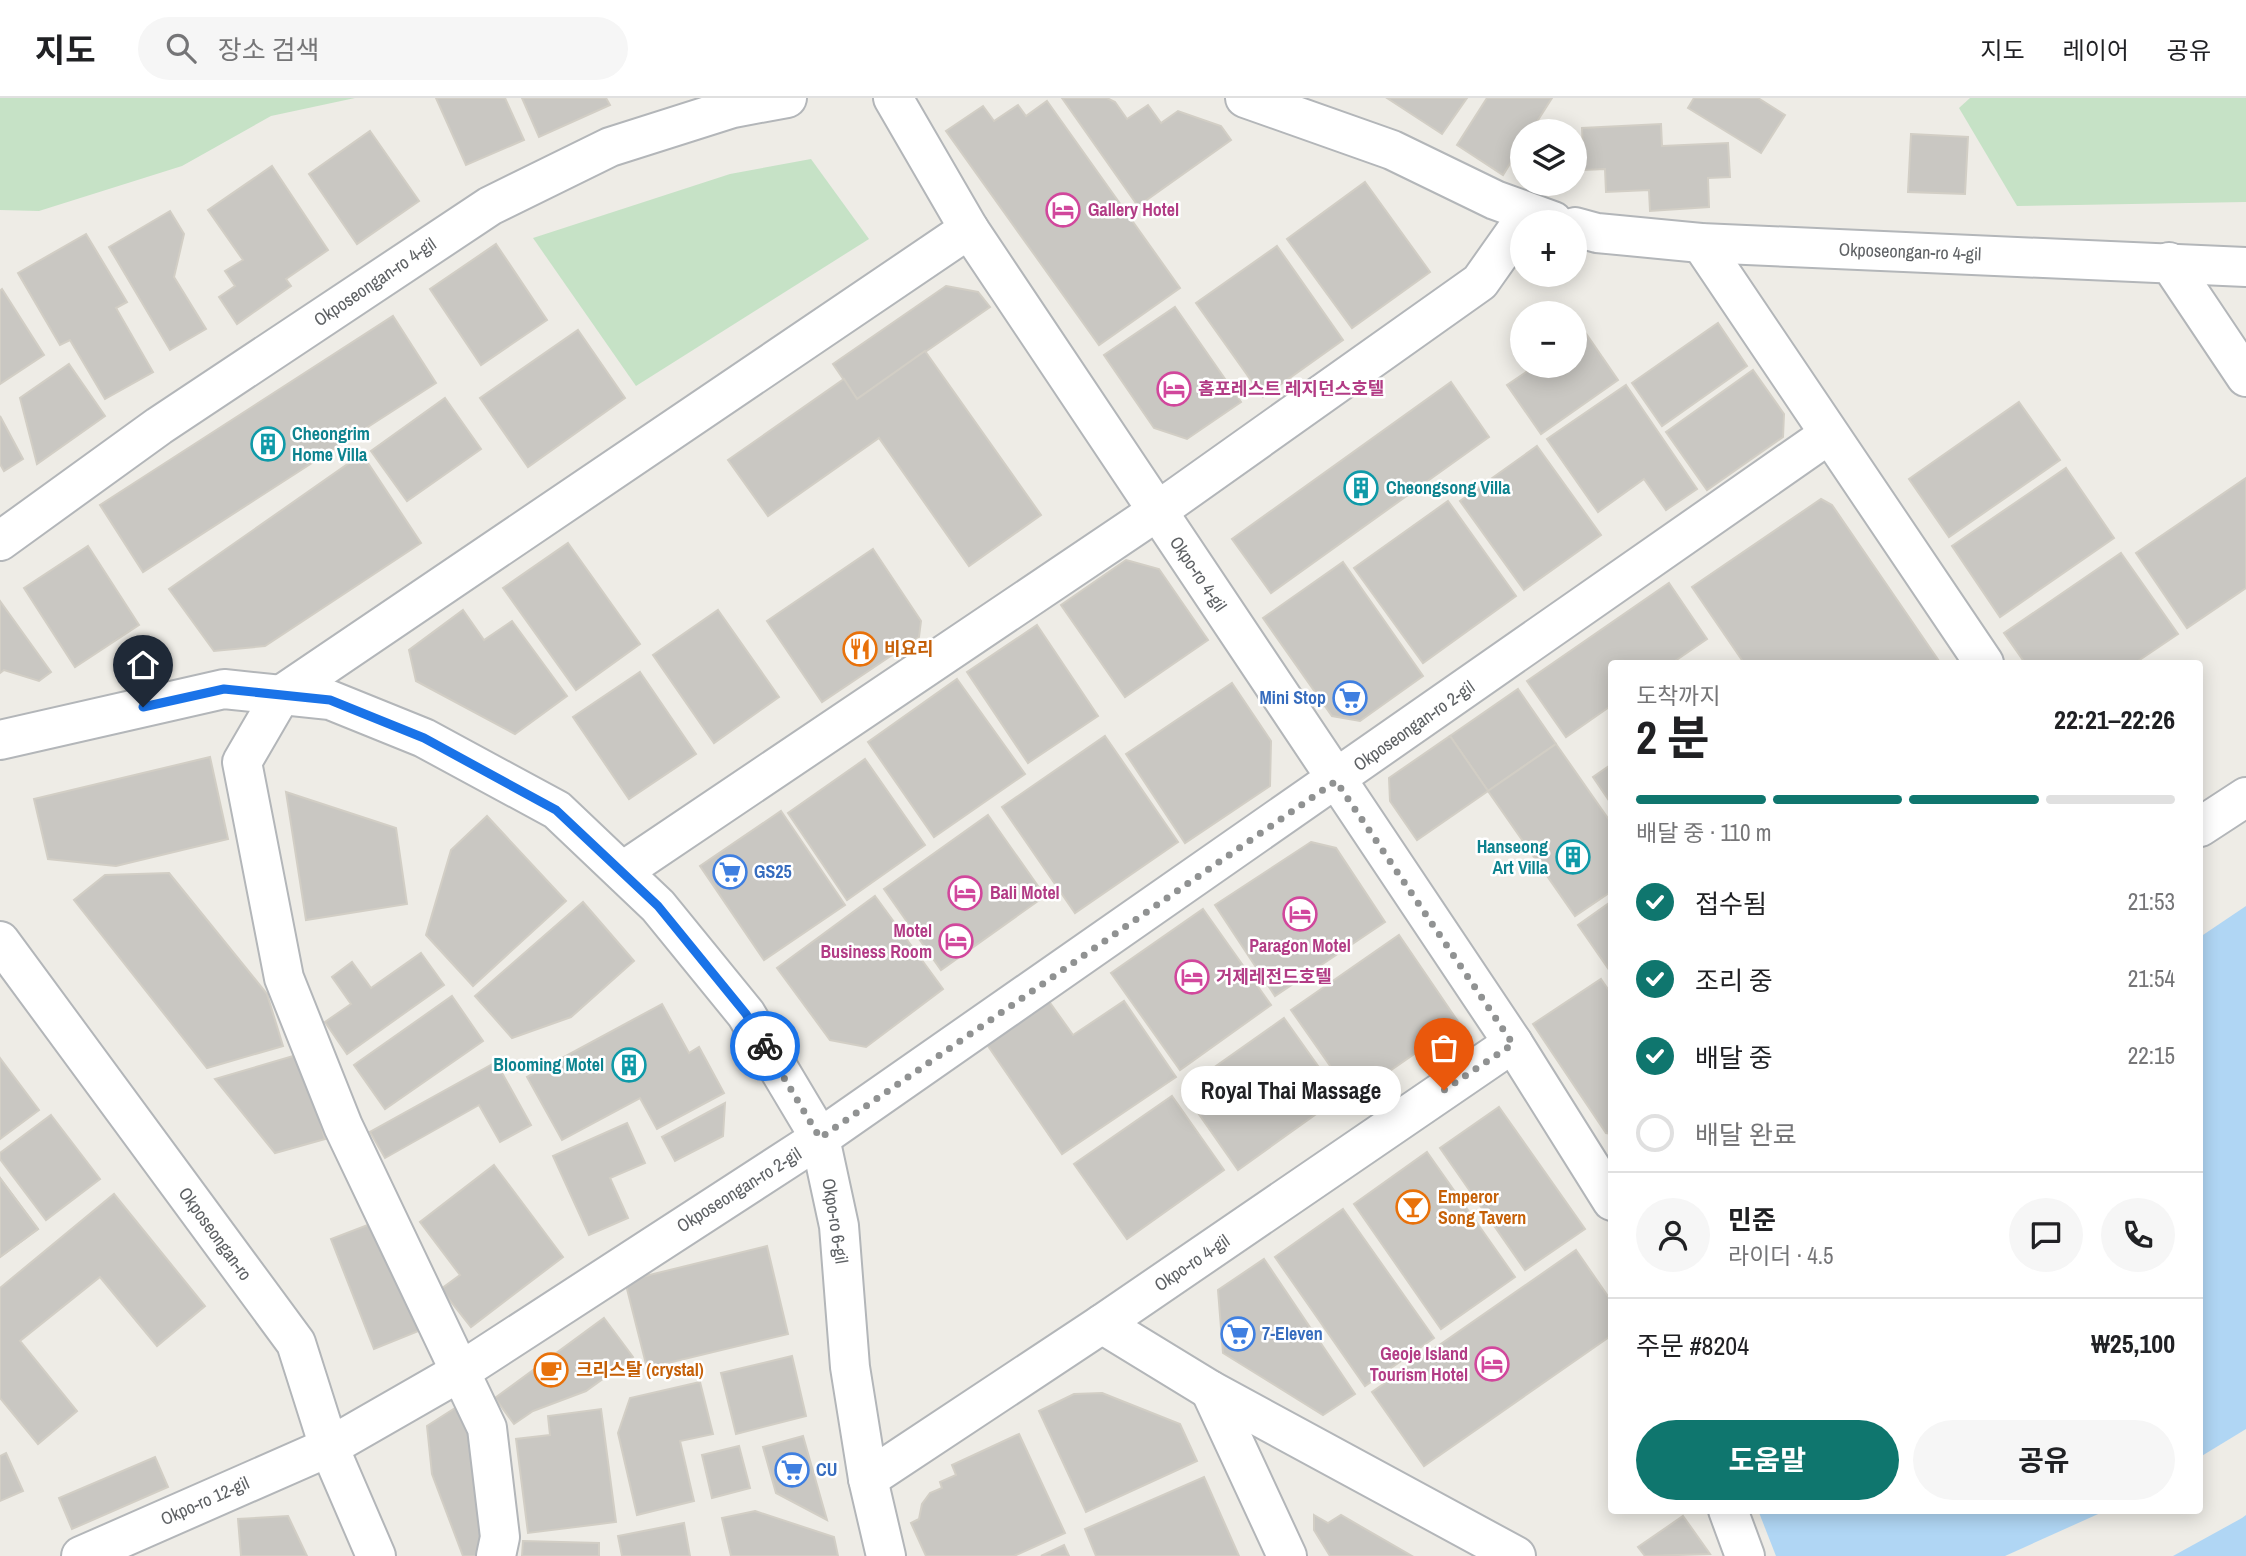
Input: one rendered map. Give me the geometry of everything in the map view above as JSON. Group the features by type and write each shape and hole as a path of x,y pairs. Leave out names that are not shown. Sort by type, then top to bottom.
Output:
{"street":[{"name":"Okposeongan-ro 4-gil","path":"0,541 159,426 490,206 610,147 733,108 787,98"},
{"name":"Okpo-ro 4-gil","path":"893,98 970,229 1156,512 1513,1044 1608,1195"},
{"path":"1245,98 1392,150 1525,210"},
{"path":"496,1556 500,1537 486,1428 343,1126 284,978 242,762 281,695 970,229"},
{"name":"Okposeongan-ro 4-gil","path":"1587,230 1701,243 2246,267"},
{"path":"1701,243 1982,660"},
{"path":"623,871 1156,512 1480,282 1510,252"},
{"path":"2169,262 2246,377"},
{"name":"Okposeongan-ro 2-gil","path":"328,1447 458,1373 820,1138 1336,781 1828,435"},
{"name":"Okpo-ro 6-gil","path":"0,740 224,689 330,700 424,738 556,810 623,871 658,906 746,1014 820,1138 839,1226 850,1367 868,1479 886,1556"},
{"path":"2203,825 2246,797"},
{"name":"Okposeongan-ro","path":"0,941 296,1343 328,1447 376,1556"},
{"name":"Okpo-ro 4-gil","path":"868,1479 1102,1324 1513,1044"},
{"path":"1102,1324 1210,1390 1516,1556"},
{"path":"1210,1390 1287,1556"},
{"name":"Okpo-ro 12-gil","path":"81,1556 328,1447"},
{"path":"1729,1514 1745,1556"}],"green space":[{"path":"0,98 355,98 271,116 182,166 39,211 0,210"},
{"path":"1970,98 2246,98 2246,202 2017,206 1959,108"},
{"path":"811,159 869,239 636,386 533,238 730,174"}],"water":[{"path":"2246,906 2246,1429 2203,1455 2203,935"},
{"path":"1760,1514 2098,1514 2005,1556 1776,1556"},
{"path":"2246,1515 2246,1556 2173,1556 2242,1518"}],"building":[{"path":"436,98 505,98 524,140 466,165"},
{"path":"522,98 606,98 610,105 539,137"},
{"path":"1062,98 1107,98 1115,102 1127,119 1148,105 1161,123 1178,111 1221,126 1231,140 1138,206"},
{"path":"1387,98 1467,98 1442,134"},
{"path":"1487,98 1552,98 1539,119 1510,119 1510,164 1503,175 1457,145"},
{"path":"1694,98 1758,98 1785,115 1761,153 1688,108"},
{"name":"Gallery Hotel","path":"1047,101 1180,288 1099,345 946,131 983,106 994,121 1018,105 1026,116"},
{"path":"1661,124 1662,146 1728,143 1730,177 1708,178 1709,207 1650,211 1649,190 1606,192 1605,169 1587,170 1587,128"},
{"path":"370,131 419,201 357,244 309,174"},
{"path":"1911,134 1968,137 1965,194 1908,192"},
{"path":"272,166 328,250 286,279 291,286 237,324 219,297 235,286 225,271 243,260 208,210"},
{"path":"1365,182 1430,272 1352,328 1287,239"},
{"path":"170,211 184,234 174,277 206,329 170,350 109,247"},
{"path":"86,234 127,302 116,308 153,372 105,399 70,340 60,345 18,273"},
{"path":"496,244 547,320 481,365 430,289"},
{"path":"1277,246 1343,340 1263,397 1196,303"},
{"path":"946,286 978,292 990,307 857,399 833,364"},
{"path":"2,289 44,355 0,384 0,291"},
{"path":"1175,307 1241,402 1187,439 1154,428 1104,355"},
{"name":"Cheongrim Home Villa","path":"393,316 436,383 143,572 100,505"},
{"path":"1718,323 1747,366 1662,426 1632,383"},
{"path":"578,330 625,398 528,467 480,398"},
{"path":"1587,335 1618,380 1541,434 1507,385 1517,378 1587,378"},
{"path":"925,351 1041,515 969,566 879,438 768,516 728,460 844,379 857,399"},
{"path":"69,364 105,416 37,464 20,398"},
{"path":"1753,370 1784,414 1783,437 1707,490 1666,432"},
{"name":"Cheongsong Villa","path":"1451,382 1489,437 1271,593 1232,539"},
{"path":"1626,385 1697,489 1666,510 1644,479 1598,512 1547,439"},
{"path":"445,398 481,449 407,501 371,451"},
{"path":"2019,402 2060,460 1949,537 1909,479"},
{"path":"0,416 23,459 4,471 0,464"},
{"path":"1537,446 1601,535 1524,590 1460,501"},
{"path":"362,454 421,543 265,646 214,651 169,589"},
{"path":"2066,468 2114,538 2000,617 1952,546"},
{"path":"2246,478 2246,588 2187,628 2136,553"},
{"path":"1821,499 1832,505 1938,660 1742,660 1692,587"},
{"path":"1448,501 1516,596 1423,663 1354,568"},
{"path":"568,543 640,644 576,690 503,588"},
{"path":"88,546 139,625 75,667 24,588"},
{"path":"873,549 921,621 919,637 822,702 767,621"},
{"path":"2121,553 2178,634 2139,660 2023,660 2004,633"},
{"path":"1126,560 1159,569 1208,640 1125,697 1061,605"},
{"path":"1343,562 1423,676 1360,721 1332,716 1263,618"},
{"path":"1669,583 1707,639 1676,660 1608,660 1608,708 1566,737 1527,681"},
{"path":"0,601 51,672 39,681 4,670 0,673"},
{"path":"463,610 484,640 512,621 567,696 515,734 416,681 409,650"},
{"path":"718,610 779,697 714,743 653,655"},
{"path":"1037,625 1098,716 1028,763 967,672"},
{"path":"640,672 696,754 629,799 573,717"},
{"path":"957,679 1025,774 934,837 868,742"},
{"path":"1232,683 1271,741 1270,786 1185,843 1126,754"},
{"path":"1518,689 1556,744 1488,791 1450,736"},
{"path":"1105,736 1178,842 1075,913 1002,807"},
{"path":"1450,736 1488,791 1417,840 1390,801 1389,778"},
{"name":"Hanseong Art Villa","path":"1556,744 1608,818 1608,894 1575,916 1488,791"},
{"path":"210,757 228,839 116,866 48,859 34,799"},
{"path":"865,759 925,845 847,900 788,813"},
{"path":"1608,767 1608,799 1593,777"},
{"path":"286,792 396,828 407,904 306,920"},
{"path":"781,811 845,905 764,960 700,866"},
{"name":"Bali Motel","path":"988,815 1045,896 941,970 884,889"},
{"path":"487,816 566,901 473,986 426,935 451,850"},
{"name":"Paragon Motel","path":"1311,842 1336,848 1385,922 1275,996 1215,905"},
{"path":"169,873 267,994 283,1046 207,1068 74,900 105,875"},
{"path":"875,896 943,989 866,1047 830,1040 777,968"},
{"path":"583,902 634,961 571,1017 512,1038 475,996"},
{"path":"1608,904 1608,968 1578,925"},
{"path":"1203,909 1271,1005 1180,1070 1111,973"},
{"path":"1399,935 1459,1023 1352,1097 1291,1010"},
{"path":"421,953 444,985 347,1054 325,1022 351,1004 332,977 352,962 371,988"},
{"path":"1601,979 1608,989 1608,1133 1606,1133 1533,1024"},
{"path":"452,996 483,1041 385,1109 354,1065"},
{"path":"1048,1000 1073,1035 1124,1001 1176,1077 1062,1154 986,1043"},
{"name":"Blooming Motel","path":"662,1004 689,1053 699,1047 724,1093 657,1129 640,1098 562,1140 527,1077"},
{"path":"1284,1018 1340,1097 1238,1170 1182,1090"},
{"path":"300,1054 325,1139 275,1153 215,1079"},
{"path":"0,1058 39,1110 0,1139"},
{"path":"496,1062 531,1125 500,1142 479,1105 385,1158 370,1132"},
{"path":"1172,1096 1224,1170 1127,1239 1074,1164"},
{"path":"725,1103 723,1136 675,1161 662,1137"},
{"path":"1499,1107 1585,1229 1525,1270 1440,1148"},
{"path":"51,1115 100,1179 46,1220 0,1159 0,1153"},
{"path":"627,1123 645,1163 610,1178 628,1218 589,1235 553,1156"},
{"path":"1427,1152 1515,1277 1441,1329 1354,1204"},
{"path":"494,1165 563,1257 471,1327 441,1289 460,1275 420,1222"},
{"path":"0,1178 38,1229 0,1257"},
{"path":"0,1178 38,1229 0,1257"},
{"path":"114,1194 205,1306 157,1346 100,1277 20,1341 77,1411 38,1444 0,1398 0,1288"},
{"path":"1343,1209 1434,1338 1365,1386 1275,1257"},
{"path":"378,1221 421,1330 374,1349 331,1239"},
{"path":"767,1246 788,1334 647,1368 625,1281"},
{"name":"Geoje Island Tourism Hotel","path":"1576,1250 1608,1296 1608,1338 1424,1466 1372,1392"},
{"path":"1264,1259 1355,1394 1323,1415 1223,1353 1218,1290"},
{"path":"604,1318 633,1357 586,1391 533,1411 514,1424 495,1398"},
{"path":"792,1356 806,1416 736,1434 721,1373"},
{"path":"700,1382 713,1434 680,1441 694,1501 637,1515 618,1433 630,1398"},
{"path":"1102,1393 1180,1424 1197,1461 1086,1512 1039,1411 1074,1394"},
{"path":"455,1408 474,1435 485,1552 475,1556 463,1556 432,1474 427,1426"},
{"path":"601,1409 616,1522 528,1533 516,1439 550,1435 548,1416"},
{"path":"1019,1434 1065,1533 1014,1556 926,1556 911,1523 919,1519 922,1504 930,1493 942,1488 940,1482 956,1475 952,1465"},
{"path":"803,1436 827,1520 776,1493 763,1447"},
{"path":"739,1446 750,1488 712,1498 702,1455"},
{"path":"6,1453 23,1491 0,1501 0,1456"},
{"path":"155,1457 168,1487 72,1529 59,1498"},
{"path":"1204,1477 1239,1556 1096,1556 1085,1529"},
{"path":"755,1511 834,1537 838,1556 731,1556 722,1518"},
{"path":"1314,1515 1328,1523 1341,1515 1412,1556 1330,1556 1314,1530"},
{"path":"288,1516 307,1556 241,1556 238,1519"},
{"path":"1683,1516 1710,1554 1645,1556 1638,1547"},
{"path":"684,1523 690,1556 622,1556 618,1536"},
{"path":"523,1541 599,1543 599,1556 522,1556"},
{"path":"1064,1545 1069,1556 1041,1556"}],"way so far":[{"path":"765,1046 820,1138 1336,781 1513,1044 1444,1090"}],"place":[{"name":"Gallery Hotel","path":"1063,210"},
{"name":"홈포레스트 레지던스호텔","path":"1174,389"},
{"name":"Cheongrim Home Villa","path":"268,444"},
{"name":"Cheongsong Villa","path":"1361,488"},
{"name":"비요리","path":"860,649"},
{"name":"Mini Stop","path":"1350,698"},
{"name":"Hanseong Art Villa","path":"1573,857"},
{"name":"GS25","path":"730,872"},
{"name":"Bali Motel","path":"965,893"},
{"name":"Paragon Motel","path":"1300,914"},
{"name":"Motel Business Room","path":"956,941"},
{"name":"거제레전드호텔","path":"1192,977"},
{"name":"Blooming Motel","path":"629,1065"},
{"name":"Royal Thai Massage","path":"1444,1090"},
{"name":"Emperor Song Tavern","path":"1413,1207"},
{"name":"7-Eleven","path":"1238,1334"},
{"name":"Geoje Island Tourism Hotel","path":"1492,1364"},
{"name":"크리스탈 (crystal)","path":"551,1370"},
{"name":"CU","path":"792,1470"}],"route":[{"path":"143,707 224,689 330,700 424,738 556,810 658,906 746,1014 765,1046"}]}
